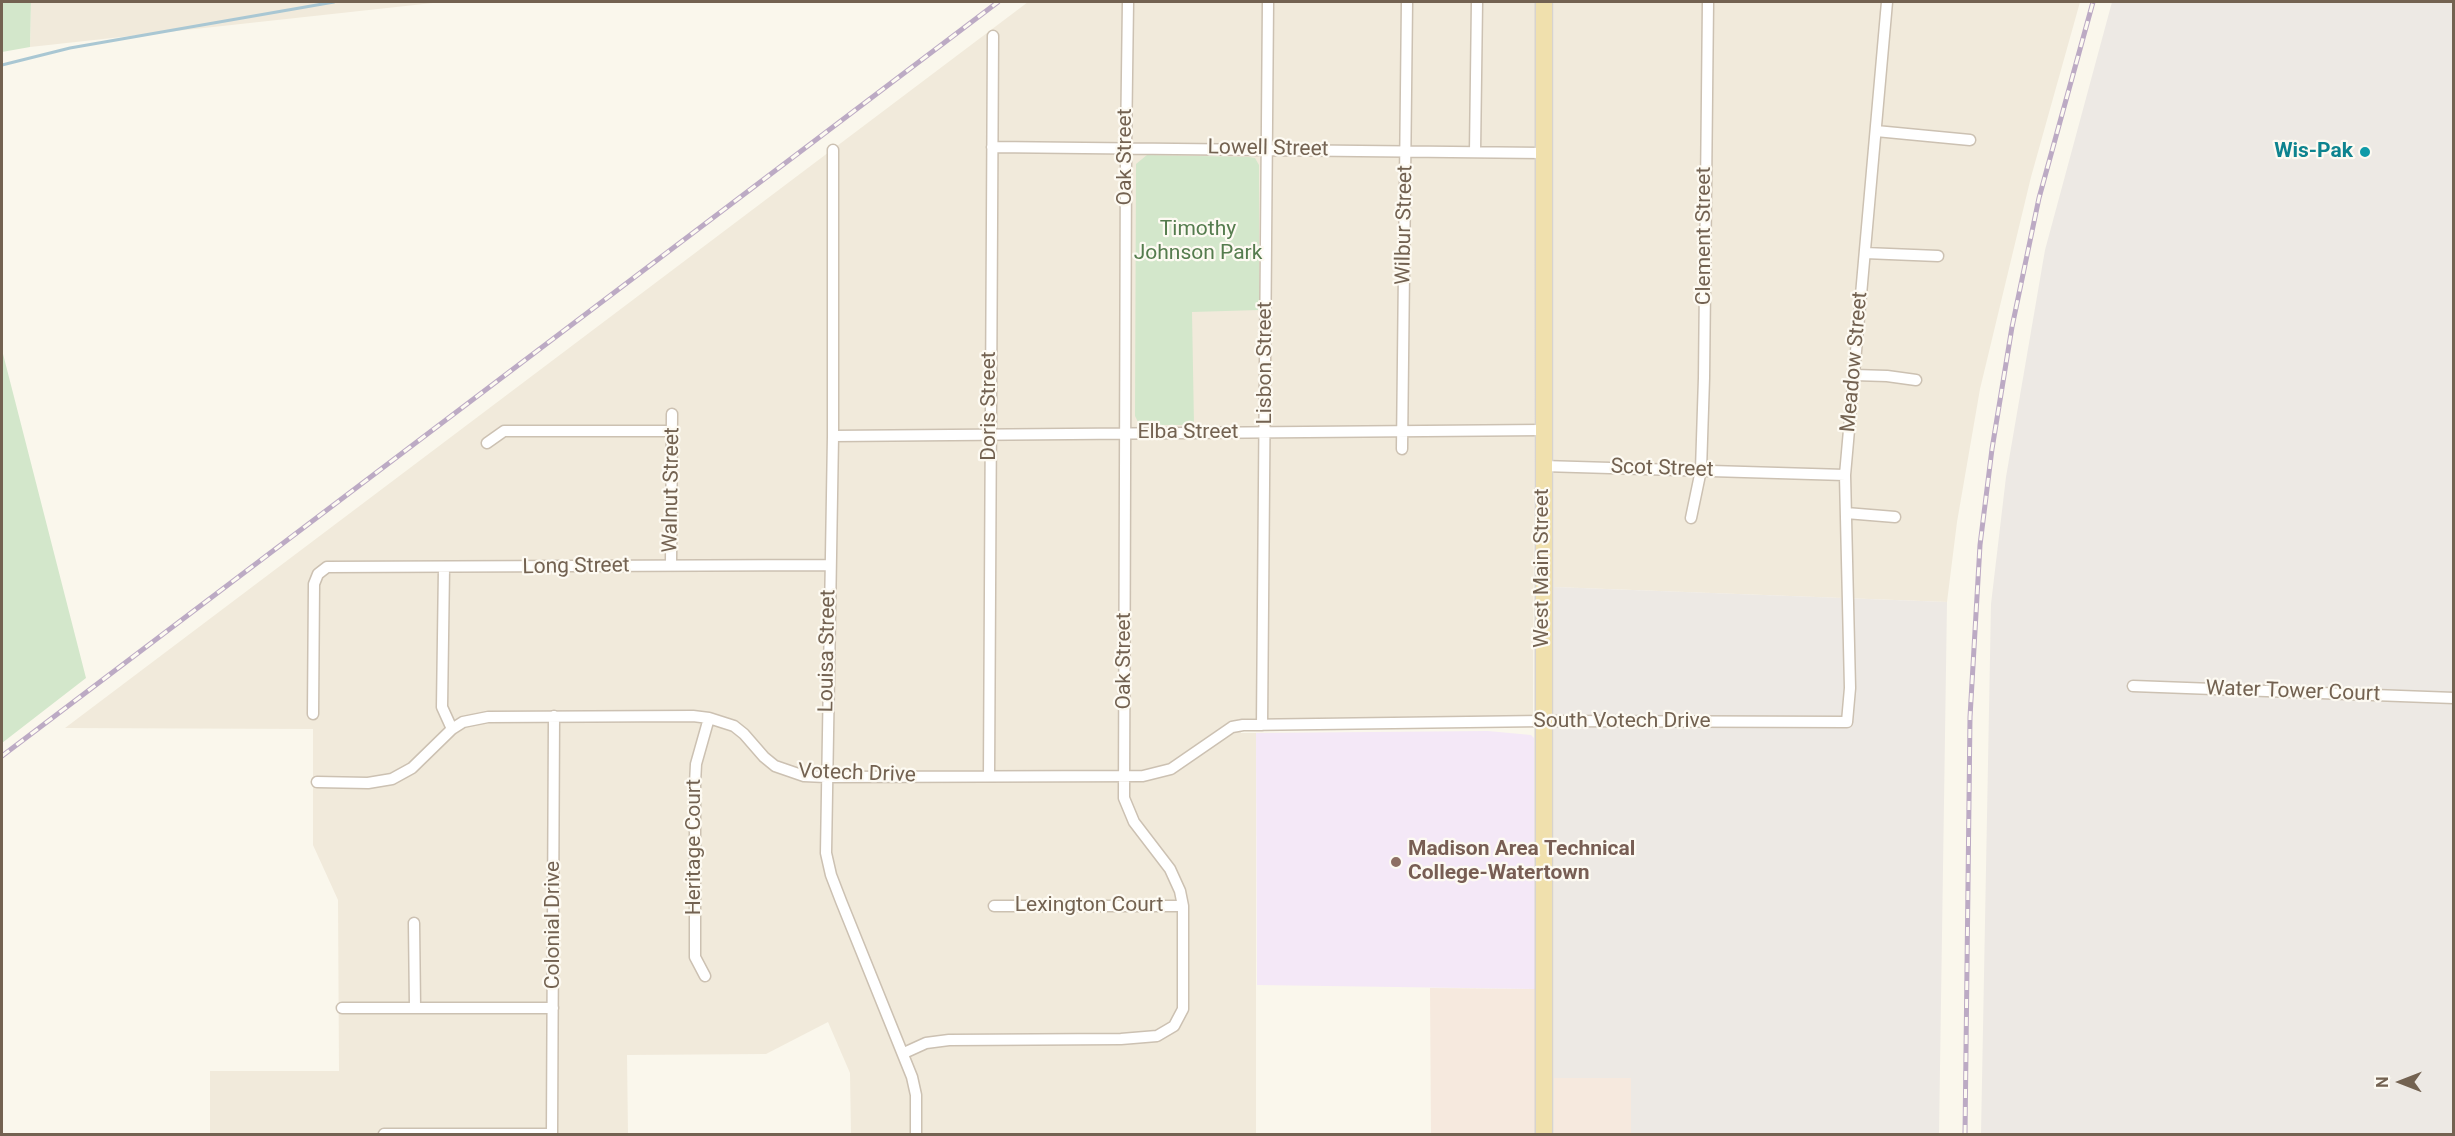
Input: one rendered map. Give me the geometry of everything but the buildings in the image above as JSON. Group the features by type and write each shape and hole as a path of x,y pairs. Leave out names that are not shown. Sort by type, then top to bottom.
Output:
{"main road":[{"name":"West Main Street","path":"1544,2 1544,1134"}],"street":[{"name":"Oak Street","path":"904,1053 926,1043 950,1040 1146,1037 1166,1032 1174,1026 1183,1009 1183,906 1176,879 1142,834 1124,798 1128,2"},
{"name":"Lisbon Street","path":"1262,725 1268,2"},
{"name":"Wilbur Street","path":"1402,449 1407,2"},
{"path":"1475,152 1477,2"},
{"name":"Clement Street","path":"1691,518 1701,470 1708,2"},
{"name":"Meadow Street","path":"1847,722 1850,688 1845,475 1887,2"},
{"name":"Doris Street","path":"989,775 993,36"},
{"path":"1876,131 1970,140"},
{"name":"Lowell Street","path":"992,147 1543,153"},
{"name":"Louisa Street","path":"833,150 833,436 824,833 831,875 904,1053 916,1095 916,1134"},
{"path":"1865,253 1938,256"},
{"path":"1854,375 1916,380"},
{"name":"Walnut Street","path":"671,566 672,414"},
{"name":"Elba Street","path":"833,436 1543,430"},
{"path":"488,443 504,431 672,431"},
{"name":"Scot Street","path":"1543,466 1845,475"},
{"path":"1846,513 1895,517"},
{"name":"Long Street","path":"313,714 314,592 316,578 323,568 830,565"},
{"path":"444,568 442,707 453,729"},
{"name":"Water Tower Court","path":"2133,686 2454,698"},
{"name":"Colonial Drive","path":"552,1134 554,716"},
{"name":"Votech Drive","path":"317,782 368,783 392,778 412,768 463,722 488,717 693,716 709,718 734,726 775,766 804,776 826,777 1124,774 1143,776 1171,769 1232,727 1398,723"},
{"name":"Heritage Court","path":"705,976 695,957 695,784 696,764 709,718"},
{"name":"South Votech Drive","path":"1398,723 1847,722"},
{"name":"Lexington Court","path":"994,906 1183,906"},
{"path":"414,922 415,1006"},
{"path":"342,1008 415,1006 553,1008"},
{"path":"384,1134 552,1134"}],"shaded area":[{"path":"31,2 442,2 30,47"},
{"path":"1028,2 1536,2 1533,716 1524,718 1469,716 1238,719 1241,733 1256,733 1256,1134 851,1134 850,1073 828,1022 766,1054 627,1055 628,1134 210,1134 210,1071 339,1071 338,900 313,845 313,729 65,728"},
{"path":"1554,2 2080,2 2031,177 1980,389 1957,522 1947,602 1554,587"},
{"path":"2112,2 2453,2 2453,1134 1981,1134 1991,604 2006,477 2045,250"},
{"path":"1554,587 1947,602 1939,1134 1631,1134 1631,1078 1554,1078"},
{"name":"Madison Area Technical College-Watertown","path":"1488,731 1531,735 1534,738 1535,989 1257,985 1256,733"},
{"path":"1430,988 1535,989 1536,1134 1431,1134"},
{"path":"1554,1078 1631,1078 1631,1134 1554,1134"}],"green space":[{"path":"2,2 31,2 30,47 2,52"},
{"name":"Timothy Johnson Park","path":"1147,155 1249,157 1255,158 1259,165 1259,310 1192,312 1194,425 1143,425 1139,424 1135,416 1136,164"},
{"path":"2,350 86,678 2,743"}],"waterway":[{"path":"2,65 70,48 334,2"}],"railway":[{"path":"2,756 998,2"},
{"path":"1965,1134 1970,717 1980,545 1992,449 2012,327 2039,198 2093,2"}],"place":[{"name":"Wis-Pak","path":"2365,152"},
{"name":"Madison Area Technical College-Watertown","path":"1396,862"}]}
